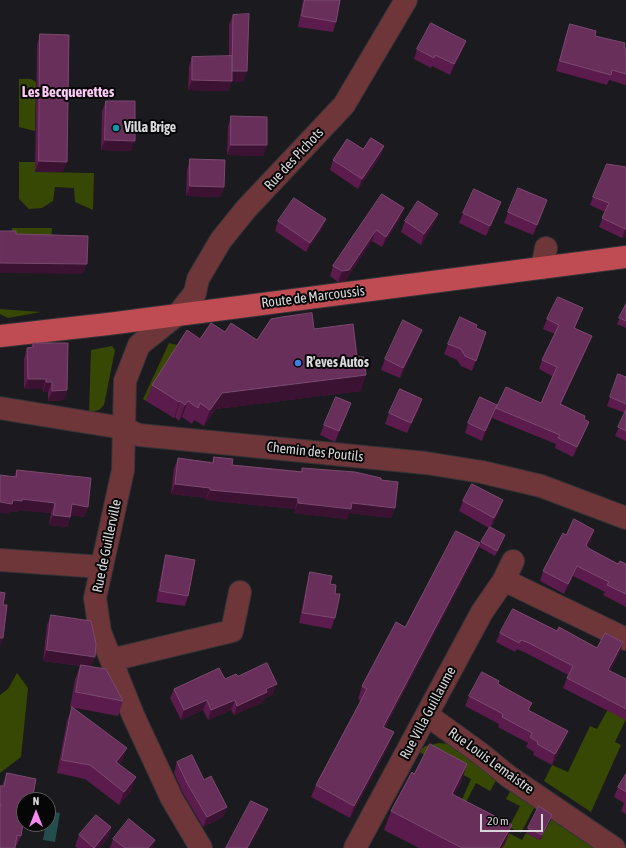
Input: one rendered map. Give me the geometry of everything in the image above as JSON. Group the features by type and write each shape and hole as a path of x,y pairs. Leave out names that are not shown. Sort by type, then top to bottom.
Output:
{"main road":[{"name":"Route de Marcoussis","path":"0,336 108,324 178,314 552,257 626,257"}],"street":[{"name":"Rue des Pichots","path":"178,314 195,293 198,279 221,240 246,210 344,105 406,0"},
{"name":"Rue de Guillerville","path":"178,314 139,345 125,381 123,470 95,598 100,632 133,715 169,792 201,848"},
{"name":"Chemin des Poutils","path":"0,408 123,428 140,435 426,463 482,472 541,486 626,518"},
{"path":"0,560 102,567"},
{"name":"Rue Villa Guillaume","path":"355,848 482,612 509,570 626,639"},
{"path":"111,660 232,631 240,592"},
{"name":"Rue Louis Lemaistre","path":"427,715 482,754 508,776 614,848"}],"green space":[{"path":"19,79 31,79 36,82 35,131 19,127"},
{"path":"19,162 35,162 35,172 94,173 93,210 75,202 74,188 55,187 53,201 42,208 29,209 19,199"},
{"path":"12,228 52,228 51,246 12,245"},
{"path":"0,309 41,312 8,318 0,314"},
{"path":"169,343 181,346 146,401 143,399"},
{"path":"112,346 115,350 104,405 99,410 89,412 91,350"},
{"path":"17,673 28,688 21,757 0,773 0,695 8,689"},
{"path":"626,677 626,719 615,742 621,745 591,812 544,781 552,765 568,772 590,726 597,729"},
{"path":"439,743 449,744 497,779 490,791 476,783 465,804 461,802 471,779 419,752 425,746"},
{"path":"512,788 535,806 521,833 509,827 520,806 506,799"},
{"path":"463,809 522,840 526,833 540,840 552,818 596,848 502,848"}],"water":[{"path":"56,812 60,813 55,842 43,840 44,832 56,832"}],"building":[{"path":"305,0 340,0 336,22 302,16"},
{"path":"249,14 247,71 232,71 233,15"},
{"path":"431,23 466,41 454,64 435,55 434,58 417,49"},
{"path":"570,24 596,31 595,36 625,43 626,74 612,70 611,75 560,61"},
{"path":"40,34 69,35 67,162 39,161"},
{"path":"232,56 232,81 192,80 192,57"},
{"name":"Villa Brige","path":"106,101 135,101 135,141 105,140"},
{"path":"231,116 267,117 267,145 231,145"},
{"path":"371,138 384,146 362,179 333,160 347,139 363,149"},
{"path":"190,159 225,160 224,187 190,186"},
{"path":"607,164 626,167 626,229 602,218 609,203 593,197"},
{"path":"518,188 547,200 537,225 508,212"},
{"path":"474,189 501,202 490,226 463,213"},
{"path":"382,194 404,208 386,237 376,230 349,270 342,271 333,266"},
{"path":"294,198 326,219 310,243 278,221"},
{"path":"418,201 438,214 424,234 405,221"},
{"path":"0,231 16,231 16,234 88,236 87,264 0,263"},
{"path":"558,297 583,308 574,328 592,336 560,404 585,416 584,419 589,422 577,447 558,438 560,435 496,408 506,387 541,403 557,367 542,360 559,325 547,319"},
{"path":"626,304 626,321 619,318"},
{"path":"312,313 314,329 353,324 357,357 364,357 366,375 222,393 210,410 200,403 198,408 188,401 185,405 152,385 187,330 200,339 211,323 225,332 231,323 257,340 271,319"},
{"path":"460,317 477,325 476,328 486,332 476,361 465,356 461,349 448,344"},
{"path":"403,320 422,330 403,368 385,359"},
{"path":"33,343 68,343 67,390 52,391 52,382 46,382 46,379 28,379 27,348 33,347"},
{"path":"618,374 626,377 626,404 610,397"},
{"path":"400,389 422,399 411,423 389,413"},
{"path":"336,397 351,403 339,431 324,425"},
{"path":"480,397 497,405 485,431 468,423"},
{"path":"626,410 626,431 618,427"},
{"path":"214,457 233,459 232,465 302,472 302,468 355,472 381,478 381,480 398,482 395,508 352,503 351,509 298,503 298,498 210,490 210,488 175,484 178,458 213,463"},
{"path":"17,470 91,478 88,507 72,504 70,517 53,515 55,503 22,499 22,501 13,500 12,504 0,502 0,475 16,477"},
{"path":"472,484 503,500 494,518 463,501"},
{"path":"574,519 594,530 586,545 588,548 618,564 620,561 626,564 626,594 607,585 609,582 577,566 568,584 543,571 563,533 566,535"},
{"path":"490,527 505,535 497,551 481,542"},
{"path":"456,531 480,543 383,727 394,732 354,806 316,785 367,689 362,686 396,622 405,627"},
{"path":"166,555 195,560 188,596 160,591"},
{"path":"310,572 332,576 330,584 336,585 335,594 340,594 335,618 303,613"},
{"path":"0,592 5,593 3,605 7,605 3,638 0,638"},
{"path":"513,609 557,631 559,627 597,648 605,633 623,642 608,670 626,679 626,709 567,678 573,666 529,643 521,640 519,643 500,633"},
{"path":"51,615 91,621 96,644 95,657 47,650"},
{"path":"267,663 277,684 266,689 267,692 237,706 235,700 211,710 207,700 184,710 174,689 219,668 225,679 236,674 238,676"},
{"path":"81,665 106,669 123,701 76,692"},
{"path":"482,672 499,681 498,684 532,703 528,710 568,731 555,754 537,744 538,742 530,737 532,733 502,717 503,714 469,696"},
{"path":"72,707 127,748 116,762 136,777 124,792 90,765 62,760"},
{"path":"430,744 467,764 452,794 512,825 499,848 462,848 391,811 412,772 414,774"},
{"path":"192,755 204,780 211,776 227,807 207,817 187,783 177,762"},
{"path":"7,773 36,779 34,792 16,792 16,832 22,832 21,836 17,835 15,848 0,848 0,786 4,786"},
{"path":"626,774 626,792 618,787"},
{"path":"251,801 268,809 247,848 226,848"},
{"path":"539,806 552,815 542,835 528,828"},
{"path":"96,815 111,827 94,848 79,835"},
{"path":"129,819 155,840 148,848 125,848 113,839"}],"place":[{"name":"Villa Brige","path":"116,128"},
{"name":"R'eves Autos","path":"298,363"}],"district":[{"name":"Les Becquerettes","path":"68,92"}]}
